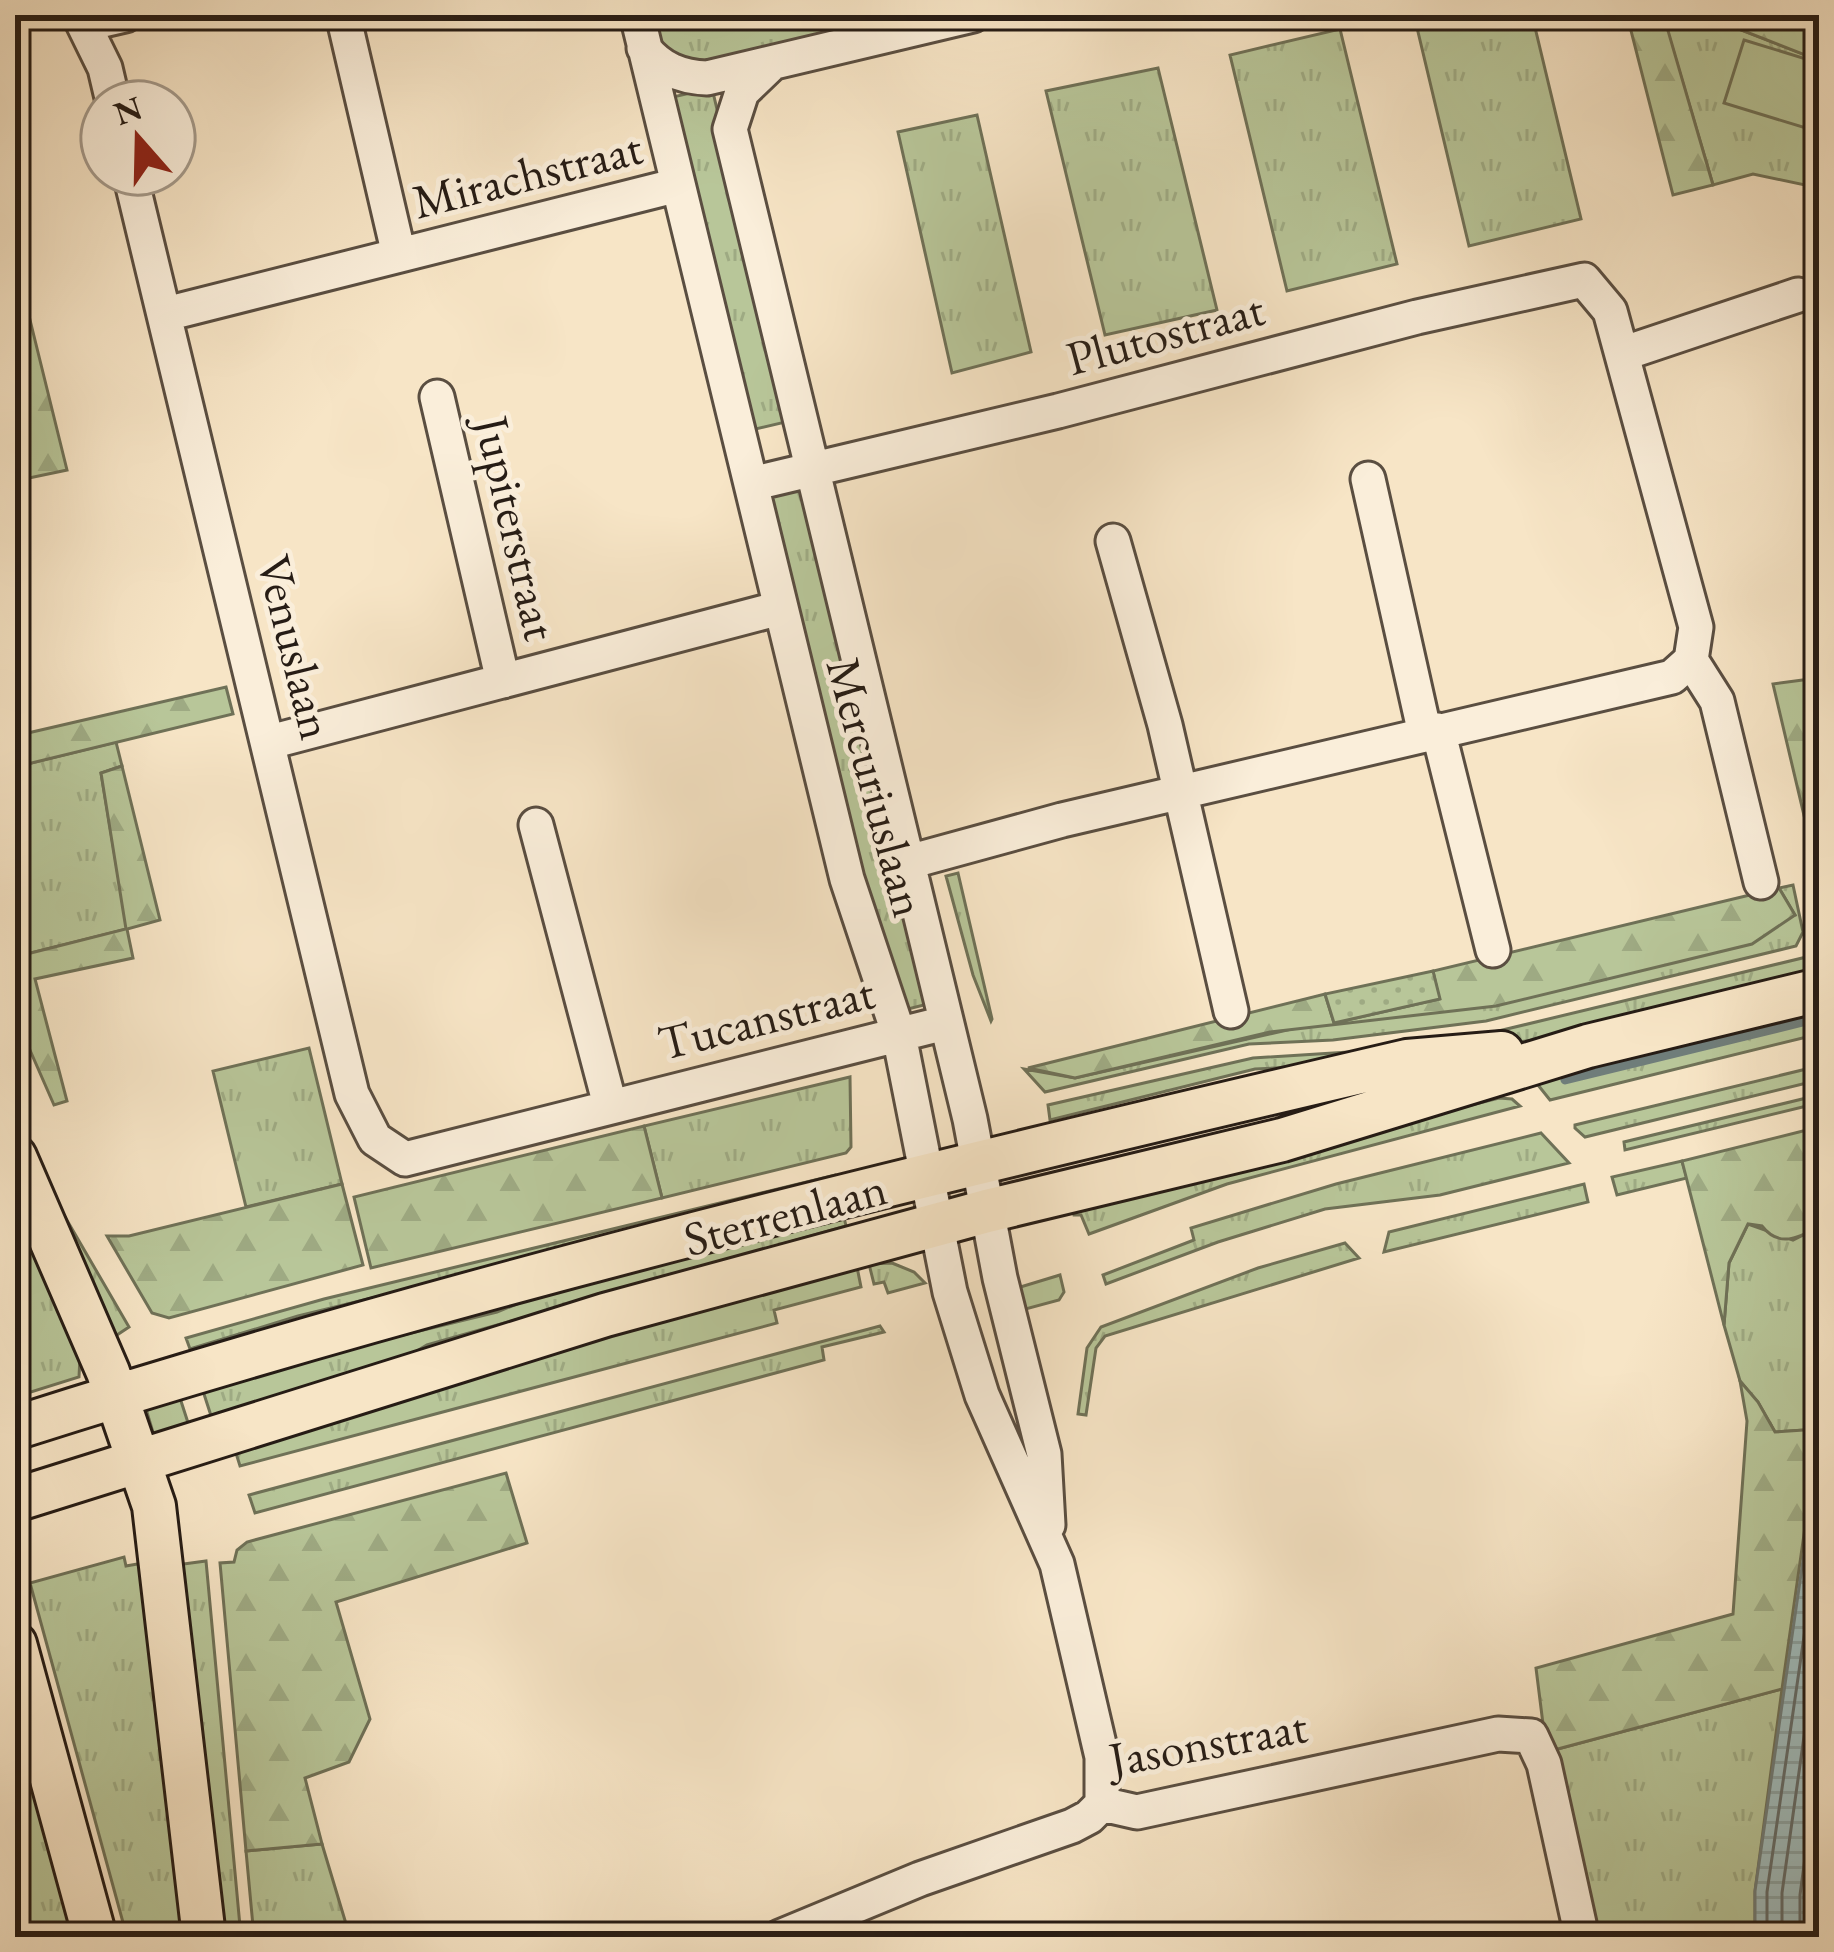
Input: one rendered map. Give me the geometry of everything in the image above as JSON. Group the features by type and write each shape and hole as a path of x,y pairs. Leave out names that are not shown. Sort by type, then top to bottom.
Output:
{"main road":[{"name":"Sterrenlaan","path":"15,1500 605,1315 987,1211 1282,1140 1588,1046 1819,990"},
{"name":"Sterrenlaan","path":"15,1428 578,1264 928,1176 1407,1061 1588,1046"},
{"path":"15,1157 116,1396 154,1506 204,1937"},
{"path":"15,1644 94,1937"}],"street":[{"path":"107,78 83,19 125,15"},
{"name":"Mirachstraat","path":"344,15 399,256"},
{"name":"Mercuriuslaan","path":"640,32 662,66 706,79 973,15"},
{"name":"Mercuriuslaan","path":"640,32 847,879 899,1034 950,1292 982,1395 1048,1539 1102,1757 1102,1804"},
{"name":"Mercuriuslaan","path":"769,66 742,92 730,129 979,1164 1044,1454 1048,1539"},
{"name":"Mirachstraat","path":"166,314 678,185"},
{"name":"Venuslaan","path":"136,198 352,1094 375,1139"},
{"name":"Plutostraat","path":"751,484 1058,411 1417,317 1584,280 1610,311 1622,353"},
{"path":"905,863 1062,820 1672,677 1691,660 1696,627 1622,353 1798,295"},
{"name":"Jupiterstraat","path":"437,397 503,681"},
{"path":"1369,479 1493,950"},
{"path":"1112,541 1165,725 1231,1011"},
{"name":"Jupiterstraat","path":"270,742 780,608"},
{"path":"1691,660 1718,701 1761,882"},
{"name":"Tucanstraat","path":"536,825 610,1105"},
{"name":"Tucanstraat","path":"375,1139 405,1159 945,1023"},
{"name":"Jasonstraat","path":"780,1937 920,1879 1072,1826 1102,1804 1137,1812 1498,1734 1531,1736 1544,1764 1582,1937"}],"green space":[{"path":"646,15 929,15 703,70 663,50"},
{"path":"1414,15 1532,15 1581,219 1469,246"},
{"path":"1627,15 1669,15 1664,17 1713,185 1673,195"},
{"path":"1703,15 1819,60 1819,188 1753,174 1713,185 1663,16"},
{"path":"1703,15 1819,15 1819,61 1818,60"},
{"path":"1340,29 1397,264 1287,291 1230,55"},
{"path":"1744,40 1819,63 1819,132 1724,103"},
{"path":"1158,68 1217,310 1105,335 1046,91"},
{"path":"712,88 790,421 747,431 664,99"},
{"path":"977,115 1031,352 952,373 898,132"},
{"path":"15,259 67,470 15,481"},
{"path":"793,488 805,493 932,1003 908,1009 864,912 766,504 773,493"},
{"path":"1819,673 1819,879 1773,684 1810,679"},
{"path":"226,687 233,714 15,767 15,736"},
{"path":"116,742 122,766 101,773 127,929 15,957 15,767"},
{"path":"122,766 160,920 127,929 133,958 35,979 67,1101 54,1105 15,1016 15,957 126,929 101,773"},
{"path":"958,873 992,1019 991,1021 946,876"},
{"path":"1793,885 1803,932 1796,946 1486,1021 1333,1040 1249,1044 1045,1092 1024,1069 1075,1078 1795,915 1779,888"},
{"path":"1779,888 1795,915 1752,944 1496,1006 1270,1032 1075,1078 1028,1068 1325,994 1334,1023 1439,999 1433,971"},
{"path":"1819,954 1819,976 1558,1037 1336,1065 1255,1069 1050,1120 1048,1105 1253,1058 1349,1052 1490,1033"},
{"path":"1433,971 1440,999 1334,1023 1325,994"},
{"path":"1819,1005 1819,1034 1550,1100 1527,1079"},
{"path":"309,1048 342,1184 246,1207 213,1071"},
{"path":"1819,1066 1819,1080 1585,1137 1575,1128 1575,1125"},
{"path":"850,1077 851,1147 846,1153 662,1198 644,1126"},
{"path":"1819,1095 1819,1103 1625,1150 1624,1142"},
{"path":"1499,1098 1512,1099 1520,1106 1227,1184 1089,1234 1081,1215 1074,1215 1072,1206"},
{"path":"644,1126 662,1198 371,1268 354,1197"},
{"path":"1819,1127 1819,1227 1782,1239 1762,1226 1748,1224 1729,1263 1724,1325 1682,1161"},
{"path":"1541,1133 1569,1163 1440,1195 1325,1209 1106,1284 1103,1275 1194,1240 1191,1228 1336,1184"},
{"path":"1682,1161 1687,1178 1617,1195 1612,1177"},
{"path":"835,1175 837,1185 298,1316 190,1349 186,1338 324,1299"},
{"path":"15,1180 80,1356 79,1377 15,1397"},
{"path":"342,1184 363,1265 169,1318 152,1313 107,1236 129,1236"},
{"path":"1584,1184 1588,1202 1384,1252 1389,1232"},
{"path":"61,1210 129,1327 111,1339"},
{"path":"843,1213 846,1226 427,1345 390,1367 215,1428 203,1391 329,1353 497,1312 588,1275"},
{"path":"1748,1224 1793,1240 1819,1227 1819,1429 1775,1432 1740,1381 1724,1325 1729,1263"},
{"path":"1345,1243 1359,1258 1105,1336 1096,1348 1086,1415 1078,1414 1087,1348 1101,1327 1258,1268"},
{"path":"892,1263 914,1272 925,1283 888,1293 884,1282 874,1284 869,1264"},
{"path":"857,1267 861,1287 774,1310 777,1323 240,1466 235,1450 538,1345 595,1340"},
{"path":"1060,1275 1064,1292 1059,1300 1022,1310 1017,1288"},
{"path":"880,1326 884,1332 822,1347 824,1360 255,1513 249,1495"},
{"path":"1740,1381 1775,1432 1819,1429 1782,1689 1554,1750 1543,1724 1536,1668 1733,1614 1747,1421"},
{"path":"180,1398 192,1435 157,1446 146,1409"},
{"path":"506,1473 527,1543 336,1602 370,1719 349,1762 305,1778 322,1844 246,1851 220,1563 234,1562 237,1550 247,1542"},
{"path":"124,1557 126,1566 143,1563 187,1937 127,1937 30,1583"},
{"path":"206,1561 241,1937 218,1937 176,1565"},
{"path":"1782,1689 1755,1891 1755,1937 1674,1937 1671,1923 1624,1937 1598,1937 1554,1750"},
{"path":"15,1703 79,1937 25,1937 15,1902"},
{"path":"322,1844 350,1937 254,1937 246,1851"}],"water":[{"path":"1819,1450 1819,1937 1755,1937 1755,1891"}],"waterway":[{"path":"1565,1080 1819,1018"}]}
